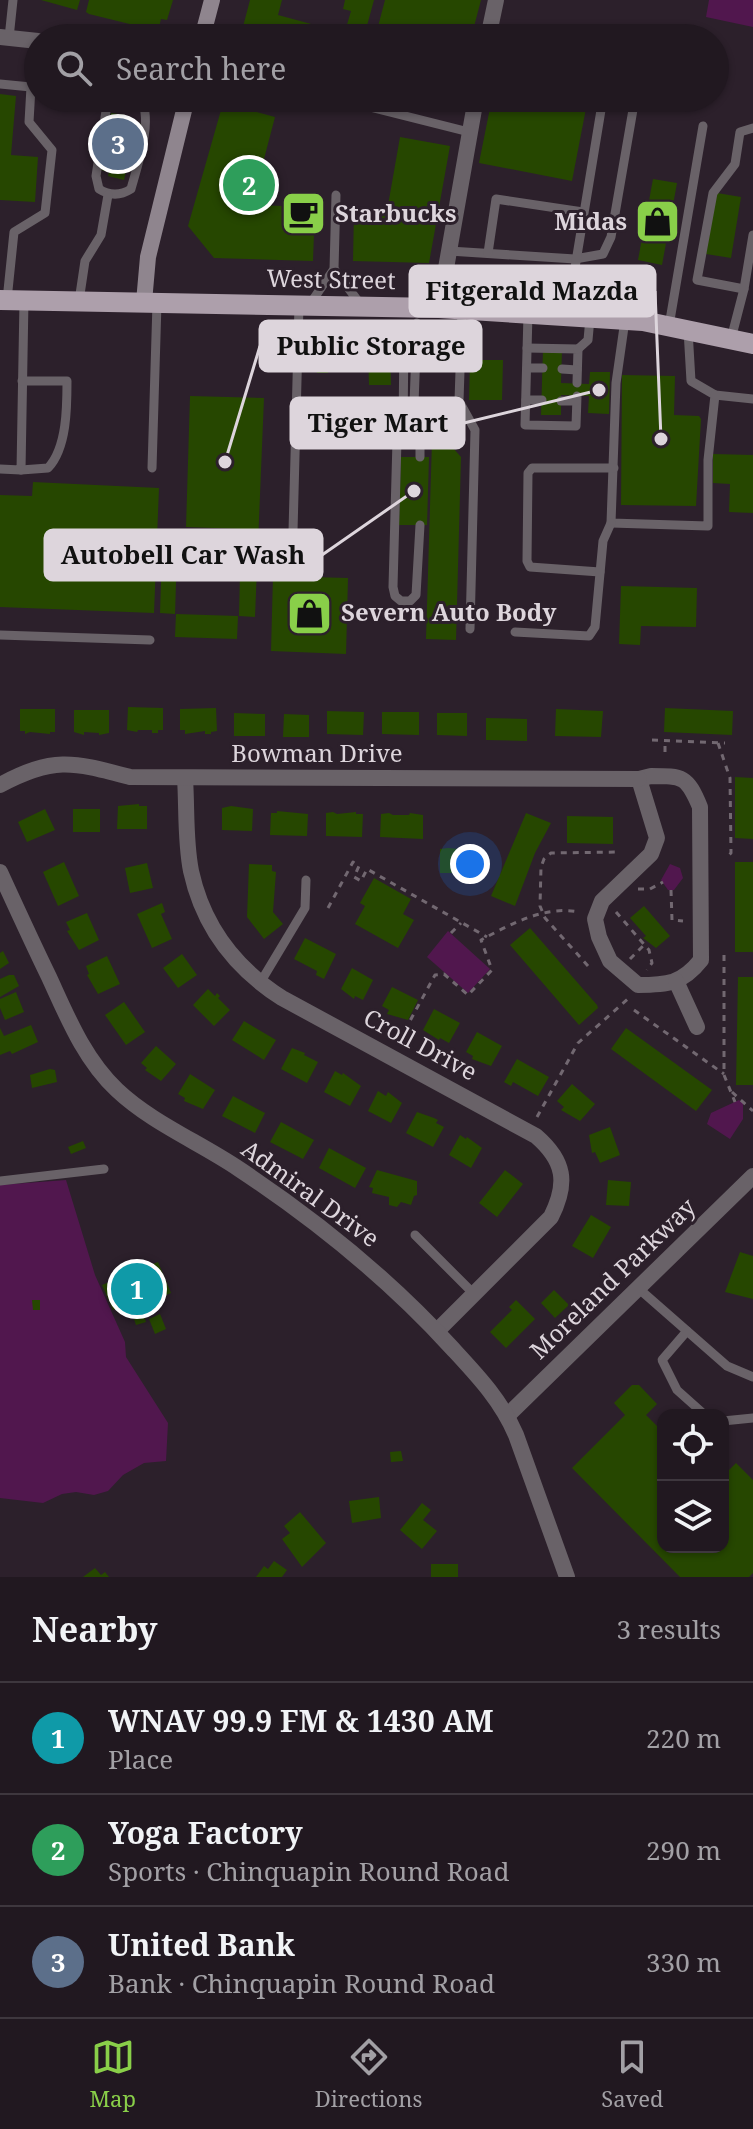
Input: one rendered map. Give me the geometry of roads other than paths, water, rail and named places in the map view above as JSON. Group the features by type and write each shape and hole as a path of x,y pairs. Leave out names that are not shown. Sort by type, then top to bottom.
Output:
{"main road":[{"path":"206,24 212,0"},
{"path":"151,302 148,257 184,112"},
{"name":"West Street","path":"11,300 363,307 417,317 439,308 625,320 753,344"}],"street":[{"path":"491,24 496,0"},
{"path":"439,308 473,112"},
{"name":"Bowman Drive","path":"0,785 28,769 52,764 88,765 130,777 639,779 678,776 691,785 700,807 701,960 690,974 676,981"},
{"name":"Croll Drive","path":"185,778 190,869 199,899 235,962 282,998 536,1136 550,1147 559,1164 562,1180 560,1198 551,1217 437,1331"},
{"path":"639,779 657,838 651,854 602,901 595,919 610,961 638,985 676,981 697,1027"},
{"name":"Admiral Drive","path":"0,872 74,1032 86,1053 117,1090 153,1118 249,1176 347,1248 437,1331 484,1383 507,1416 567,1577"},
{"name":"Moreland Parkway","path":"507,1416 753,1176"}],"lane":[{"path":"5,37 13,0"},
{"path":"0,84 24,84"},
{"path":"21,470 22,381 11,300 14,232 45,213 52,150 29,122 30,112"},
{"path":"106,112 96,176 99,189 108,195 131,189 147,122 146,112"},
{"path":"390,112 469,132"},
{"path":"567,316 601,112"},
{"path":"449,251 575,259 603,254 611,237 633,112"},
{"path":"703,126 678,328 691,381 715,395 753,399"},
{"path":"753,128 740,132 735,164 713,193 697,280 743,293 753,301"},
{"path":"79,301 85,261 101,235 108,195"},
{"path":"292,569 304,305 334,269 336,195"},
{"path":"488,253 496,199 583,212"},
{"path":"731,339 753,235"},
{"path":"334,269 363,307"},
{"path":"151,302 152,468"},
{"path":"462,310 459,401 475,430 470,629"},
{"path":"528,314 525,425 576,426 576,398 561,401"},
{"path":"417,317 414,404 420,427 420,457"},
{"path":"417,317 404,339 403,426 397,440 393,587 395,596 401,601 410,601 416,595 420,525"},
{"path":"527,348 578,349 588,340 590,318"},
{"path":"515,632 589,636 595,627 603,541 611,523 616,383 625,320"},
{"path":"577,383 578,349"},
{"path":"527,368 543,368"},
{"path":"562,369 577,370"},
{"path":"0,469 48,468 57,458 67,404 67,381 22,381"},
{"path":"611,523 708,526 708,460 715,395"},
{"path":"526,400 542,400"},
{"path":"600,572 530,567 527,561 528,473 532,468 614,468"},
{"path":"0,635 150,640"},
{"path":"260,983 305,908 306,880"},
{"path":"0,1181 104,1169"},
{"path":"415,1235 473,1293"},
{"path":"638,1288 727,1366 753,1377"},
{"path":"687,1331 662,1360 677,1390 698,1409"},
{"path":"729,1420 753,1418"}],"place":[{"name":"United Bank","path":"118,144"},
{"name":"Yoga Factory","path":"249,185"},
{"name":"Starbucks","path":"304,214"},
{"name":"Midas","path":"658,222"},
{"name":"Tiger Mart","path":"599,390"},
{"name":"Fitgerald Mazda","path":"661,439"},
{"name":"Public Storage","path":"225,462"},
{"name":"Autobell Car Wash","path":"414,491"},
{"name":"Severn Auto Body","path":"310,613"},
{"name":"WNAV 99.9 FM & 1430 AM","path":"137,1289"}]}
